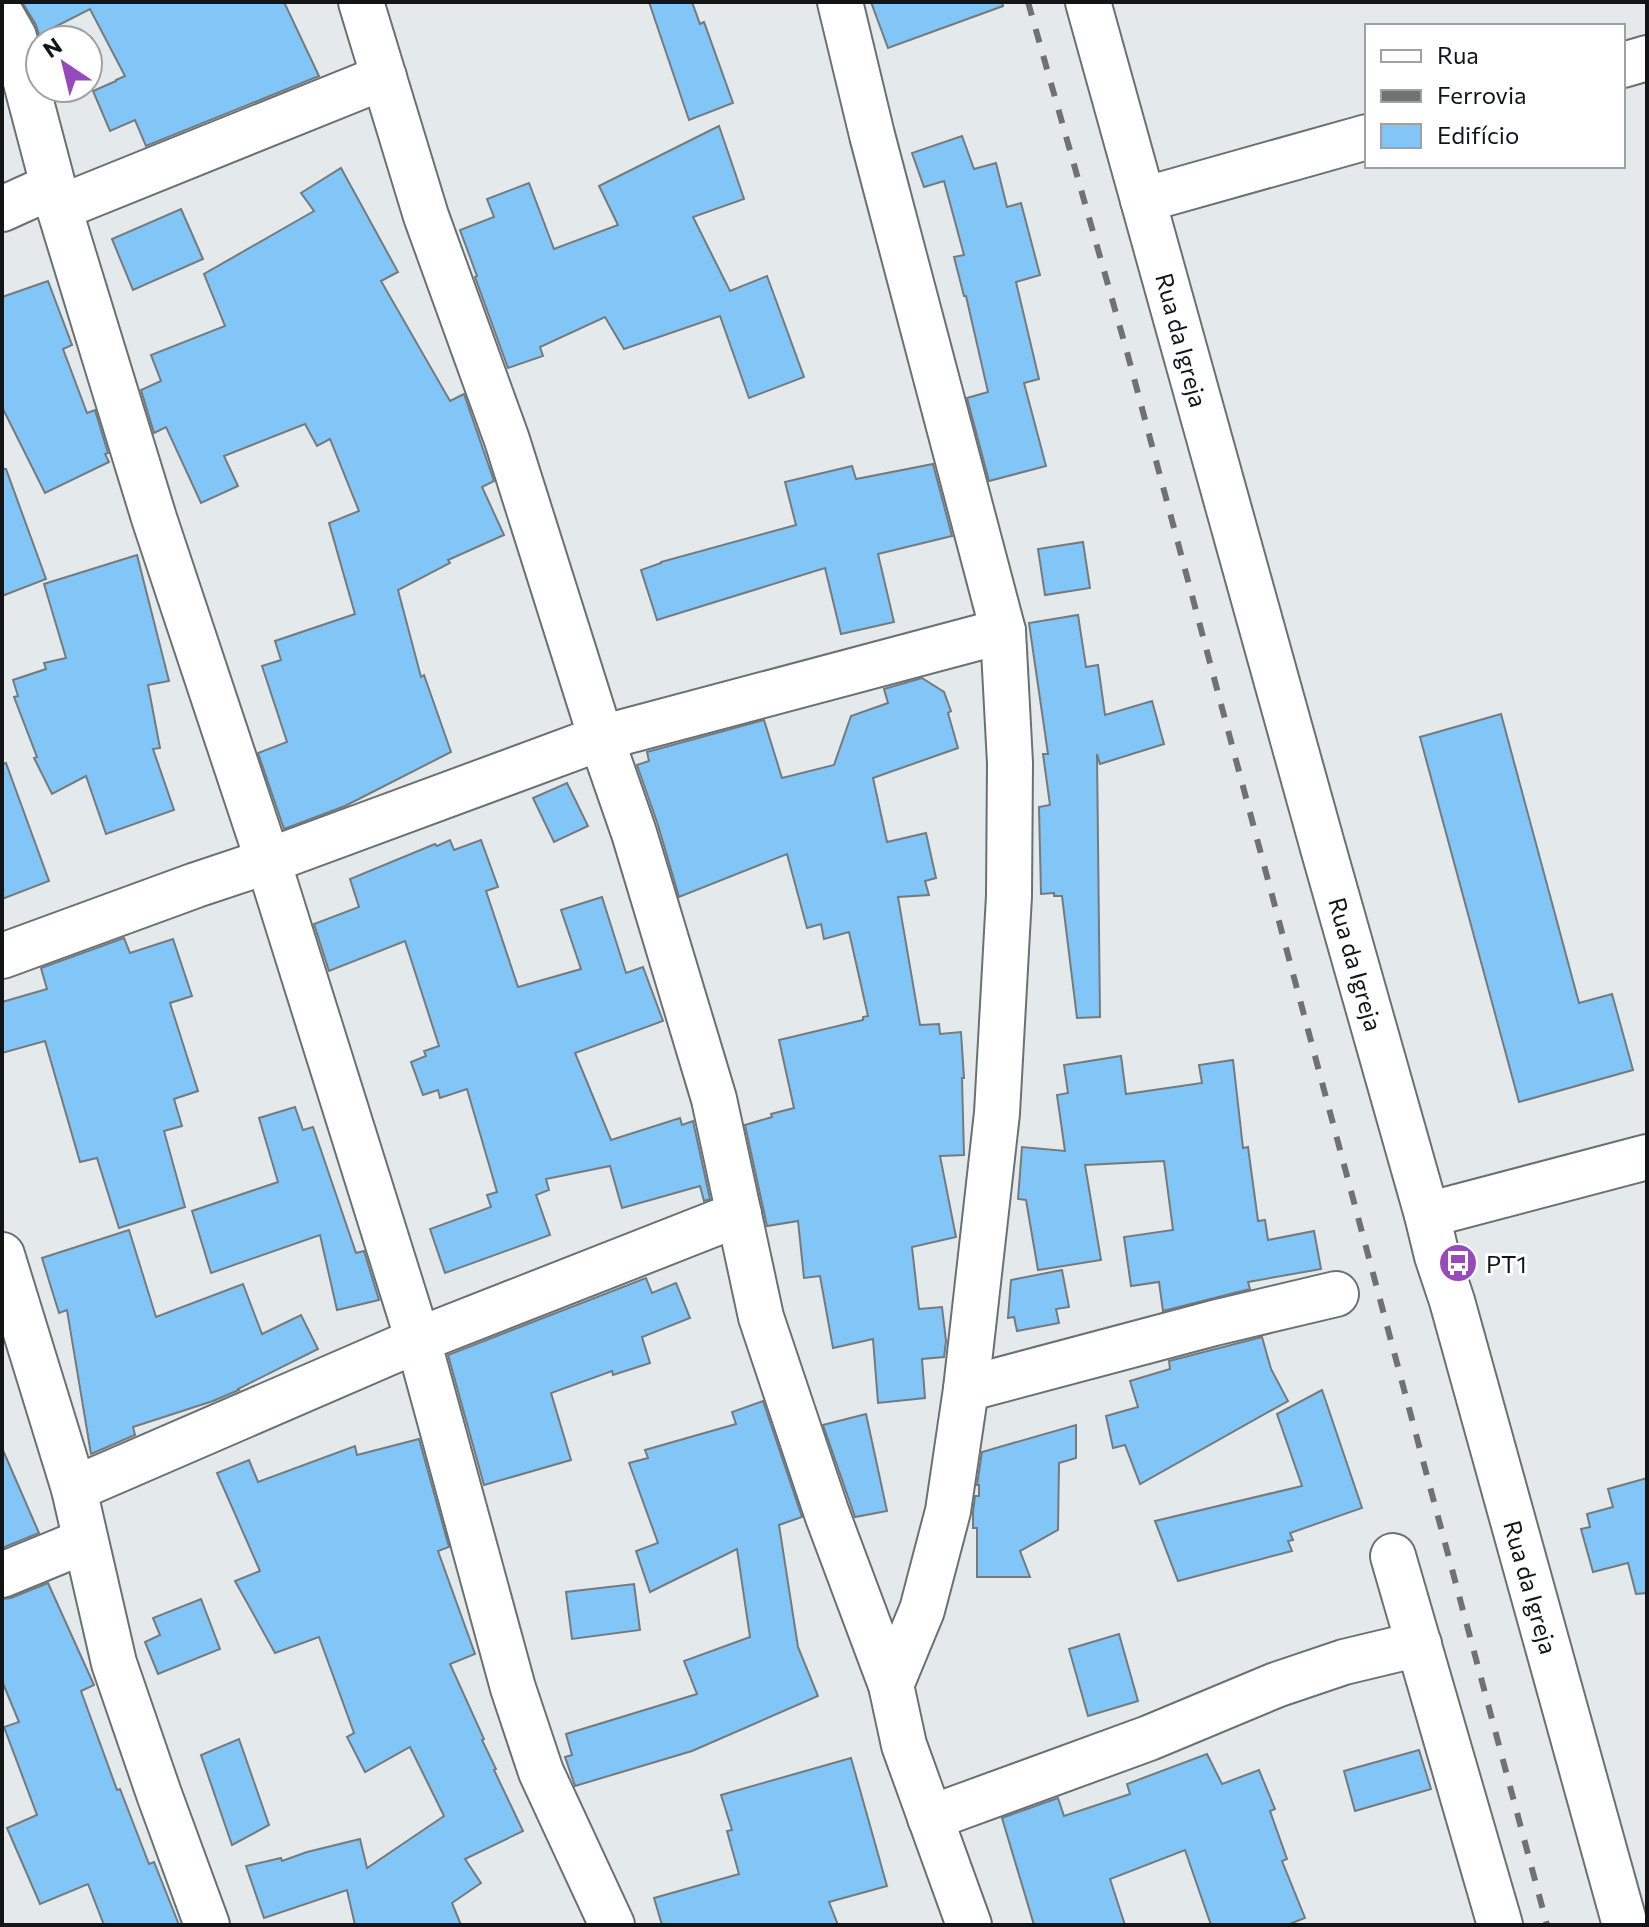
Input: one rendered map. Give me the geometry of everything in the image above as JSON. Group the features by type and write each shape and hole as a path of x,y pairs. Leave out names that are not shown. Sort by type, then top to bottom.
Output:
{"street":[{"path":"361,2 426,216 507,440 634,833 714,1099 761,1317 827,1514 891,1685 904,1745 969,1925"},
{"path":"840,2 1003,631 1010,763 1009,896 997,1113 966,1389 948,1511 922,1610 891,1685"},
{"name":"Rua da Igreja","path":"1088,2 1625,1925"},
{"path":"2,16 14,37 56,197 154,518 268,861 418,1340 522,1716 541,1772 612,1925"},
{"path":"1625,64 1647,58"},
{"path":"2,209 56,197 384,77"},
{"path":"1143,200 1365,138"},
{"path":"2,956 601,738 1003,631"},
{"path":"1427,1215 1647,1157"},
{"path":"74,1489 418,1340 739,1214"},
{"path":"2,1255 74,1489 114,1663 207,1925"},
{"path":"966,1389 1336,1294"},
{"path":"2,1575 85,1541"},
{"path":"1393,1556 1500,1925"},
{"path":"930,1818 1149,1738 1276,1685 1344,1662 1419,1644"}],"building":[{"path":"22,2 284,2 319,76 146,146 135,120 110,131 99,104 104,104 104,86 125,76 104,36 104,24 98,24 90,9 61,24 35,24"},
{"path":"649,2 692,2 700,24 704,22 733,103 689,120"},
{"path":"871,2 1002,2 1003,6 888,48"},
{"path":"719,126 744,199 693,217 730,291 767,276 804,377 749,398 720,316 624,349 605,317 540,347 543,356 508,368 460,230 494,217 487,199 529,183 554,249 618,225 599,186"},
{"path":"962,136 974,169 996,163 1007,207 1021,203 1040,275 1016,282 1039,379 1024,383 1046,466 989,481 967,398 988,392 954,257 964,255 944,181 924,187 912,153"},
{"path":"341,168 398,272 381,281 450,401 464,394 494,481 482,487 504,535 448,560 450,563 398,590 421,677 424,675 451,752 345,806 284,829 258,753 287,742 262,666 281,660 275,641 355,614 329,523 359,511 330,439 317,446 305,424 224,456 238,486 201,503 166,427 154,433 141,390 161,381 151,355 225,326 204,274 314,211 301,193"},
{"path":"181,209 203,259 133,290 112,239"},
{"path":"48,281 72,345 63,349 87,413 95,410 109,462 45,493 2,407 2,297"},
{"path":"933,464 952,536 878,554 894,622 841,634 825,568 657,620 641,570 796,525 785,482 852,466 856,479"},
{"path":"2,469 6,469 46,579 2,596"},
{"path":"1083,542 1090,588 1045,595 1038,549"},
{"path":"137,555 169,681 148,685 160,748 153,749 174,810 106,834 86,776 52,794 34,758 37,757 14,697 18,696 13,680 46,669 44,663 66,658 44,584"},
{"path":"1078,615 1086,667 1098,665 1105,715 1152,701 1164,744 1100,764 1097,754 1100,1017 1077,1018 1062,896 1041,894 1039,807 1050,805 1043,754 1048,754 1029,623"},
{"path":"922,678 944,692 958,748 873,778 887,842 926,833 936,878 925,881 929,895 898,897 920,1025 939,1024 940,1034 961,1032 964,1155 940,1156 956,1237 912,1247 919,1309 942,1307 946,1341 944,1357 922,1359 925,1398 878,1403 873,1339 833,1348 820,1276 804,1278 798,1221 767,1226 745,1125 794,1108 779,1040 863,1020 868,1016 849,932 824,939 821,924 807,928 787,854 679,897 637,765 649,761 647,752 764,720 782,778 834,765 851,716 888,703 884,689"},
{"path":"1501,714 1579,1003 1612,994 1633,1070 1519,1102 1420,737"},
{"path":"6,763 49,881 2,899 2,764"},
{"path":"567,783 588,826 554,842 533,798"},
{"path":"450,840 454,850 481,840 498,887 486,891 518,987 581,969 561,910 602,897 626,973 643,967 663,1021 575,1053 611,1140 680,1118 682,1125 693,1121 710,1199 704,1201 700,1186 622,1208 610,1166 546,1179 549,1190 536,1195 550,1235 445,1273 430,1229 491,1207 487,1195 497,1192 467,1089 440,1098 438,1090 423,1095 411,1062 426,1056 424,1051 439,1046 405,941 329,971 314,924 359,907 350,879"},
{"path":"124,938 130,953 173,939 192,996 170,1003 198,1091 174,1099 182,1126 164,1131 185,1207 119,1228 97,1158 80,1162 45,1041 2,1053 2,1002 47,989 41,968"},
{"path":"1121,1056 1126,1094 1202,1083 1199,1065 1233,1060 1243,1148 1248,1147 1258,1221 1265,1220 1268,1240 1314,1231 1321,1269 1248,1282 1250,1289 1163,1311 1159,1282 1131,1286 1124,1237 1173,1230 1164,1161 1085,1165 1101,1260 1038,1270 1026,1200 1018,1199 1022,1147 1065,1151 1057,1095 1068,1093 1064,1065"},
{"path":"295,1107 303,1130 313,1127 356,1253 364,1251 379,1300 337,1310 320,1235 211,1273 192,1211 278,1182 259,1118"},
{"path":"129,1230 156,1317 243,1284 262,1334 301,1315 318,1349 213,1401 133,1427 135,1435 91,1454 67,1310 59,1313 42,1258"},
{"path":"1062,1270 1069,1307 1056,1309 1059,1323 1017,1331 1014,1317 1008,1318 1011,1280"},
{"path":"646,1278 652,1293 676,1283 690,1318 642,1337 650,1363 613,1375 612,1371 551,1393 571,1460 484,1485 448,1355"},
{"path":"1262,1337 1271,1369 1288,1401 1140,1484 1125,1445 1113,1448 1106,1416 1138,1407 1130,1381 1170,1369 1169,1361"},
{"path":"1322,1390 1362,1508 1290,1533 1293,1540 1288,1541 1292,1551 1178,1581 1155,1521 1302,1486 1277,1414"},
{"path":"763,1401 802,1517 779,1525 798,1647 818,1696 692,1751 575,1786 565,1757 572,1755 566,1734 697,1694 684,1661 750,1637 737,1549 650,1592 636,1551 658,1543 629,1463 648,1458 645,1450 736,1424 732,1412"},
{"path":"866,1414 887,1511 855,1517 823,1425"},
{"path":"1076,1425 1076,1458 1059,1463 1058,1530 1020,1551 1030,1577 977,1577 977,1528 973,1528 973,1512 975,1496 979,1496 977,1485 982,1452"},
{"path":"419,1439 449,1547 438,1551 475,1654 450,1664 523,1831 465,1859 481,1883 452,1903 461,1925 355,1925 347,1890 264,1918 246,1866 281,1858 282,1861 360,1839 367,1868 444,1816 410,1747 365,1772 347,1737 354,1733 319,1637 275,1653 235,1581 260,1571 217,1473 249,1460 258,1482 355,1446 357,1455"},
{"path":"2,1448 39,1533 2,1548"},
{"path":"1647,1478 1647,1593 1636,1594 1628,1563 1593,1572 1581,1529 1590,1527 1587,1514 1613,1507 1608,1489"},
{"path":"48,1583 94,1685 81,1691 117,1790 120,1789 149,1864 154,1862 179,1925 104,1925 88,1884 40,1904 7,1828 37,1815 4,1727 19,1722 2,1681 2,1599"},
{"path":"634,1584 640,1630 572,1639 566,1592"},
{"path":"201,1599 220,1649 158,1674 145,1642 160,1635 153,1618"},
{"path":"1119,1634 1138,1701 1088,1716 1069,1649"},
{"path":"239,1739 269,1825 232,1845 201,1755"},
{"path":"1419,1750 1431,1789 1355,1811 1344,1771"},
{"path":"1207,1754 1222,1784 1259,1770 1275,1809 1270,1811 1287,1859 1282,1861 1305,1918 1287,1925 1211,1925 1185,1850 1110,1879 1125,1925 1034,1925 1002,1818 1058,1798 1064,1816 1130,1794 1127,1784"},
{"path":"851,1758 887,1886 829,1902 838,1925 662,1925 654,1898 739,1874 727,1831 732,1830 721,1795"}],"railway":[{"path":"1028,2 1127,352 1547,1925"}],"place":[{"name":"PT1","path":"1458,1263"}]}
